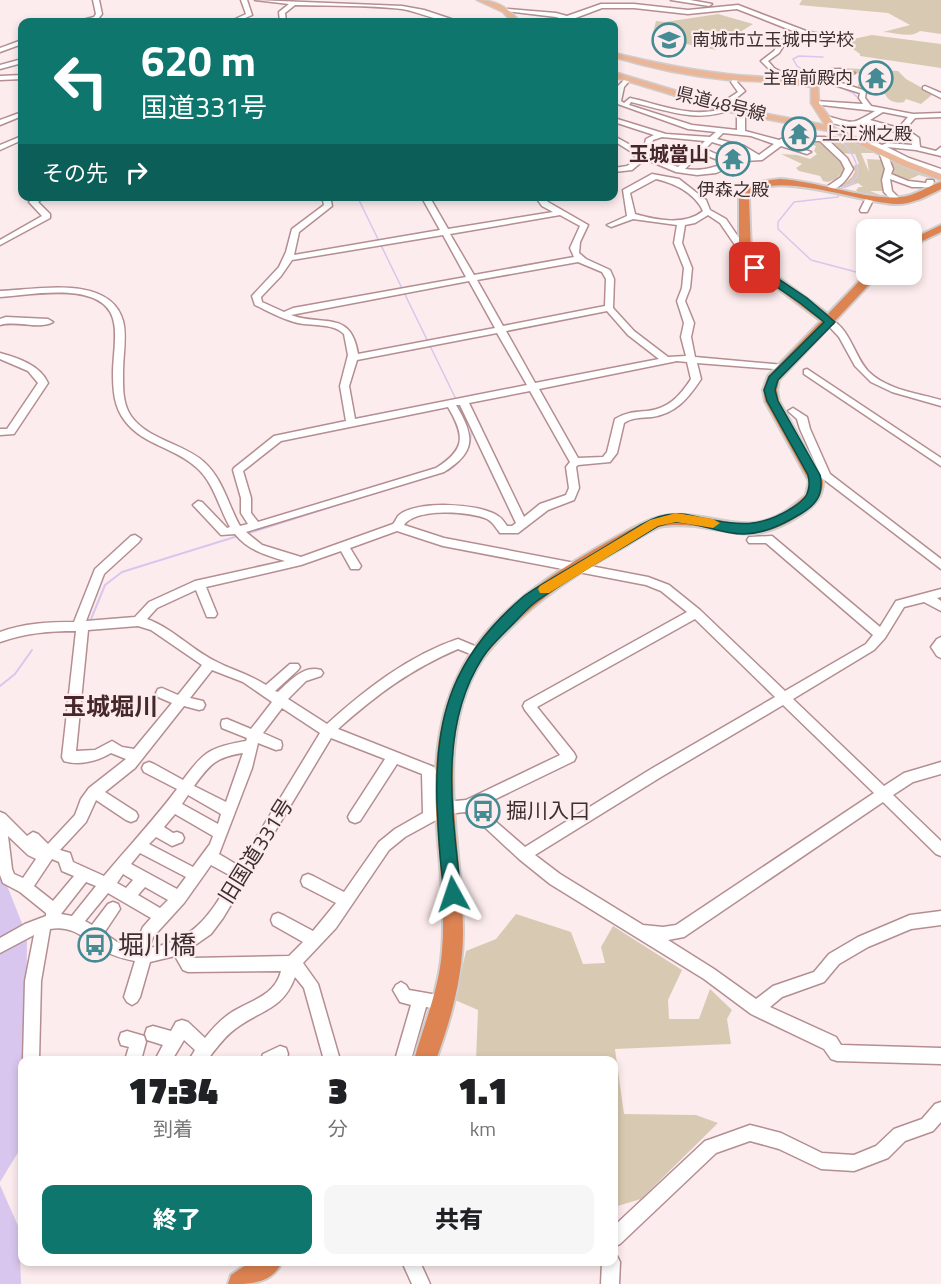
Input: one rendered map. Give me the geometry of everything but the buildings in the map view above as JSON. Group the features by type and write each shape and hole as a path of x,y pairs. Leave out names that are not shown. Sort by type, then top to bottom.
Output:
{"highway":[{"path":"830,322 803,300 755,268 746,256 744,198 749,190 759,186 777,184 838,190 870,198 898,201 916,197 935,184"},
{"path":"922,238 941,228"},
{"path":"425,1056 444,1002 449,980 453,935 453,894 438,812 447,730 463,682 478,652 530,599 645,528 664,520 687,519 743,530 762,528 775,524 807,504 816,488 814,475 770,396 773,379 863,285"},
{"path":"240,1284 265,1266"}],"main road":[{"path":"481,0 508,12 513,18"},
{"name":"県道48号線","path":"618,56 651,65 736,78 792,80 812,78"},
{"name":"県道48号線","path":"618,76 741,112 847,126 870,145 884,148 904,163 940,174"},
{"path":"812,78 815,86 815,104 829,125"}],"street":[{"path":"96,0 99,14 96,18"},
{"path":"244,0 250,13 244,18"},
{"path":"258,0 293,4 388,6 424,11 445,18"},
{"path":"388,6 394,0"},
{"path":"674,0 728,7"},
{"path":"508,12 556,15 567,18 601,3 688,12 728,7 737,3 805,33 837,38"},
{"path":"283,18 282,12 293,4"},
{"path":"792,80 772,69 764,61 777,52 777,48 789,36 805,33"},
{"path":"0,50 18,43"},
{"path":"0,67 18,62"},
{"path":"812,78 839,70 852,74"},
{"path":"0,78 18,77"},
{"path":"620,104 630,100 706,115 719,114 728,109 731,99 737,97 742,91 735,84 736,78"},
{"path":"812,78 838,78"},
{"path":"824,78 856,85 865,93 862,98 873,108"},
{"path":"620,104 619,90 628,79"},
{"path":"925,88 941,96"},
{"path":"620,104 654,124 661,135"},
{"path":"815,104 847,104 913,116 941,115"},
{"path":"654,124 662,108"},
{"path":"847,126 864,121 873,108"},
{"path":"741,112 741,132"},
{"path":"0,123 18,116"},
{"path":"906,132 906,125 913,116"},
{"path":"618,121 720,131 754,130 807,152"},
{"path":"864,121 872,125 906,132 915,138 916,148"},
{"path":"822,139 829,125"},
{"path":"679,170 720,131"},
{"path":"884,148 898,133 906,132"},
{"path":"778,133 791,135 795,139"},
{"path":"646,155 650,139 661,135 709,139 741,148 759,158"},
{"path":"618,145 631,148 655,162 679,170 697,172 713,171 731,163 759,158 786,139 822,139 844,160 849,169 838,190"},
{"path":"0,148 18,140"},
{"path":"618,169 629,168 640,161 641,159 631,148"},
{"path":"884,148 939,151 936,163 940,174"},
{"path":"884,148 887,161 888,192 898,201"},
{"path":"700,150 731,163"},
{"path":"713,171 710,168 718,156"},
{"path":"655,162 653,165 655,176"},
{"path":"888,175 915,185 935,184"},
{"path":"633,216 626,192 655,176 676,181 703,202 707,211 723,221 738,243 745,245"},
{"path":"864,210 870,198"},
{"path":"0,243 47,216 34,201"},
{"path":"327,201 328,206 295,231 290,258 280,274 256,296 258,303 285,315 303,322 334,323 342,327 349,335 353,358 345,383 351,422"},
{"path":"428,201 575,462"},
{"path":"543,201 559,213 584,225 582,234 575,244 574,252 578,259"},
{"path":"611,225 633,216 681,224 702,216 707,211"},
{"path":"290,258 559,213"},
{"path":"397,527 399,522 412,512 460,510 493,517 504,530 514,530 544,507 570,497 574,488 571,467 575,462 606,460 612,453 619,421 626,416 657,413 681,402 696,379 686,337 689,323 681,308 688,268 678,243 681,224"},
{"path":"285,315 293,311 578,259 606,270 610,279 609,308 631,333 666,360"},
{"path":"0,294 71,290 93,294 111,304 120,322 120,398 125,414 141,430 202,466 217,487 241,534"},
{"path":"353,358 609,308"},
{"path":"0,322 16,318 40,323 48,322"},
{"path":"830,322 844,337 858,365 869,376 891,388 941,403"},
{"path":"0,356 36,372 42,377 43,383 10,432 0,432"},
{"path":"255,527 246,513 246,498 238,470 278,438 666,360 693,359 784,368"},
{"path":"807,372 941,463"},
{"path":"241,534 255,527 440,470 454,462 462,454 466,443 457,402"},
{"path":"457,402 521,523"},
{"path":"793,411 802,417 826,476 941,565"},
{"path":"198,505 225,532 241,534 267,552 301,561"},
{"path":"138,621 153,605 199,584 301,561 397,527 443,542 648,581 665,588 696,613 941,850"},
{"path":"753,540 768,538 881,635"},
{"path":"135,539 99,572 80,626 69,757 97,755 112,746 119,752 137,755"},
{"path":"344,547 355,566"},
{"path":"199,584 211,614"},
{"path":"524,855 656,772 870,647 881,635 900,604 941,593"},
{"path":"926,597 941,607"},
{"path":"165,1056 182,1028 201,1055 226,1026 281,992 287,981 291,963 331,923 384,846 400,833 438,812 467,806 569,757 529,706 696,613"},
{"path":"0,637 16,631 42,627 138,621 162,631 210,664 247,679 328,731 429,771 438,812"},
{"path":"0,628 16,631"},
{"path":"941,642 937,647 941,653"},
{"name":"旧国道331号","path":"46,921 75,923 115,948 141,955 179,949 207,928 242,876 328,731 366,696 430,656 458,644 478,652"},
{"path":"25,887 48,854 81,818 86,803 94,792 130,765 210,664"},
{"path":"267,691 294,667"},
{"path":"132,998 148,932 179,898 216,848 245,768 252,740 280,700 302,677 317,673"},
{"path":"162,693 199,705"},
{"path":"227,724 252,740 276,745"},
{"path":"75,923 154,828 204,762 221,751 252,740"},
{"path":"355,818 394,757"},
{"path":"149,768 229,811"},
{"path":"638,931 663,934 679,932 909,777 941,768"},
{"path":"94,792 132,816"},
{"path":"172,805 221,833"},
{"path":"467,806 482,816 524,855 555,879 709,974 756,1009 830,1043 837,1053 941,1056"},
{"path":"0,820 33,851 65,858 67,866 106,884 162,917"},
{"path":"0,820 8,878 25,887 53,909 46,921 33,981 31,1056"},
{"path":"154,828 172,840 177,838"},
{"path":"33,838 48,854"},
{"path":"138,845 195,876"},
{"path":"209,856 242,876"},
{"path":"121,866 179,898"},
{"path":"0,946 46,921 85,873"},
{"path":"128,896 144,877"},
{"path":"308,881 346,901"},
{"path":"93,934 113,909"},
{"path":"756,1009 778,991 801,986 819,977 834,959 863,942 910,922 941,918"},
{"path":"278,920 315,940"},
{"path":"179,949 188,965 291,963 310,984 331,1056"},
{"path":"401,990 405,997 444,1002"},
{"path":"404,1056 421,999"},
{"path":"153,1034 175,1040"},
{"path":"127,1039 138,1042 134,1056"},
{"path":"618,1235 711,1147 750,1133 781,1141 821,1161 854,1162 882,1152 900,1135 927,1125 941,1110"},
{"path":"413,1266 421,1284"},
{"path":"610,1284 611,1266"}],"shaded area":[{"path":"802,0 941,0 941,34 920,31 912,35 883,32 910,25 888,13 799,5"},
{"path":"718,14 753,24 732,37 723,38 716,50 652,37 656,21 665,22"},
{"path":"872,35 941,44 941,68 860,56 849,46 853,39"},
{"path":"843,68 898,71 906,79 933,94 921,104 906,99 901,103 895,102 885,94 858,87 858,84 864,84 861,74 823,75"},
{"path":"827,135 851,139 878,153 861,153 869,172 867,159 885,160 886,191 870,191 880,195 878,196 858,192 856,190 859,187 863,187 858,183 845,188 840,187 852,177 855,171 853,166 859,164 855,154 839,153 826,138"},
{"path":"788,140 818,140 841,162 845,170 836,179 828,182 823,181 820,176 799,171 796,168 802,164 781,154 810,159 817,154 814,151 816,146 805,143 795,147 788,144"},
{"path":"891,161 932,176 935,182 933,183 933,179 919,175 906,181 891,175"},
{"path":"0,861 4,878 27,936 26,1056 18,1056 18,1153 0,1182"},
{"path":"516,914 571,932 583,964 605,963 601,947 613,926 682,970 668,1000 669,1019 699,1019 710,989 732,1010 727,1019 731,1044 615,1049 616,1056 476,1056 478,1010 455,1000 466,951 496,939"},
{"path":"618,1071 624,1114 696,1115 718,1123 641,1199 618,1206"},
{"path":"0,1185 18,1226 18,1266 20,1266 21,1284 0,1284"}],"waterway":[{"path":"812,76 797,66 793,59 799,56 823,57"},
{"path":"831,83 853,93 863,103"},
{"path":"841,135 841,141 851,153 857,166 858,176 852,182 854,183 842,187 838,197 794,202 778,222 778,229 811,260 856,272"},
{"path":"359,201 471,430 466,454 448,471"},
{"path":"246,534 450,469"},
{"path":"91,619 105,585 122,572 238,536"},
{"path":"0,686 15,674 32,650"}],"slow traffic":[{"path":"545,589 654,523 676,518 713,523"}],"place":[{"name":"南城市立玉城中学校","path":"669,40"},
{"name":"主留前殿内","path":"876,78"},
{"name":"上江洲之殿","path":"799,134"},
{"name":"伊森之殿","path":"733,159"},
{"name":"掘川入口","path":"483,811"},
{"name":"堀川橋","path":"95,945"}],"district":[{"name":"玉城當山","path":"669,154"},
{"name":"玉城堀川","path":"110,707"}],"route":[{"path":"453,894 443,765 445,741 456,700 478,652 530,599 654,523 676,518 700,520 743,530 762,528 784,519 807,504 814,495 816,485 814,475 772,401 770,390 773,379 830,322 803,300 755,268"}]}
